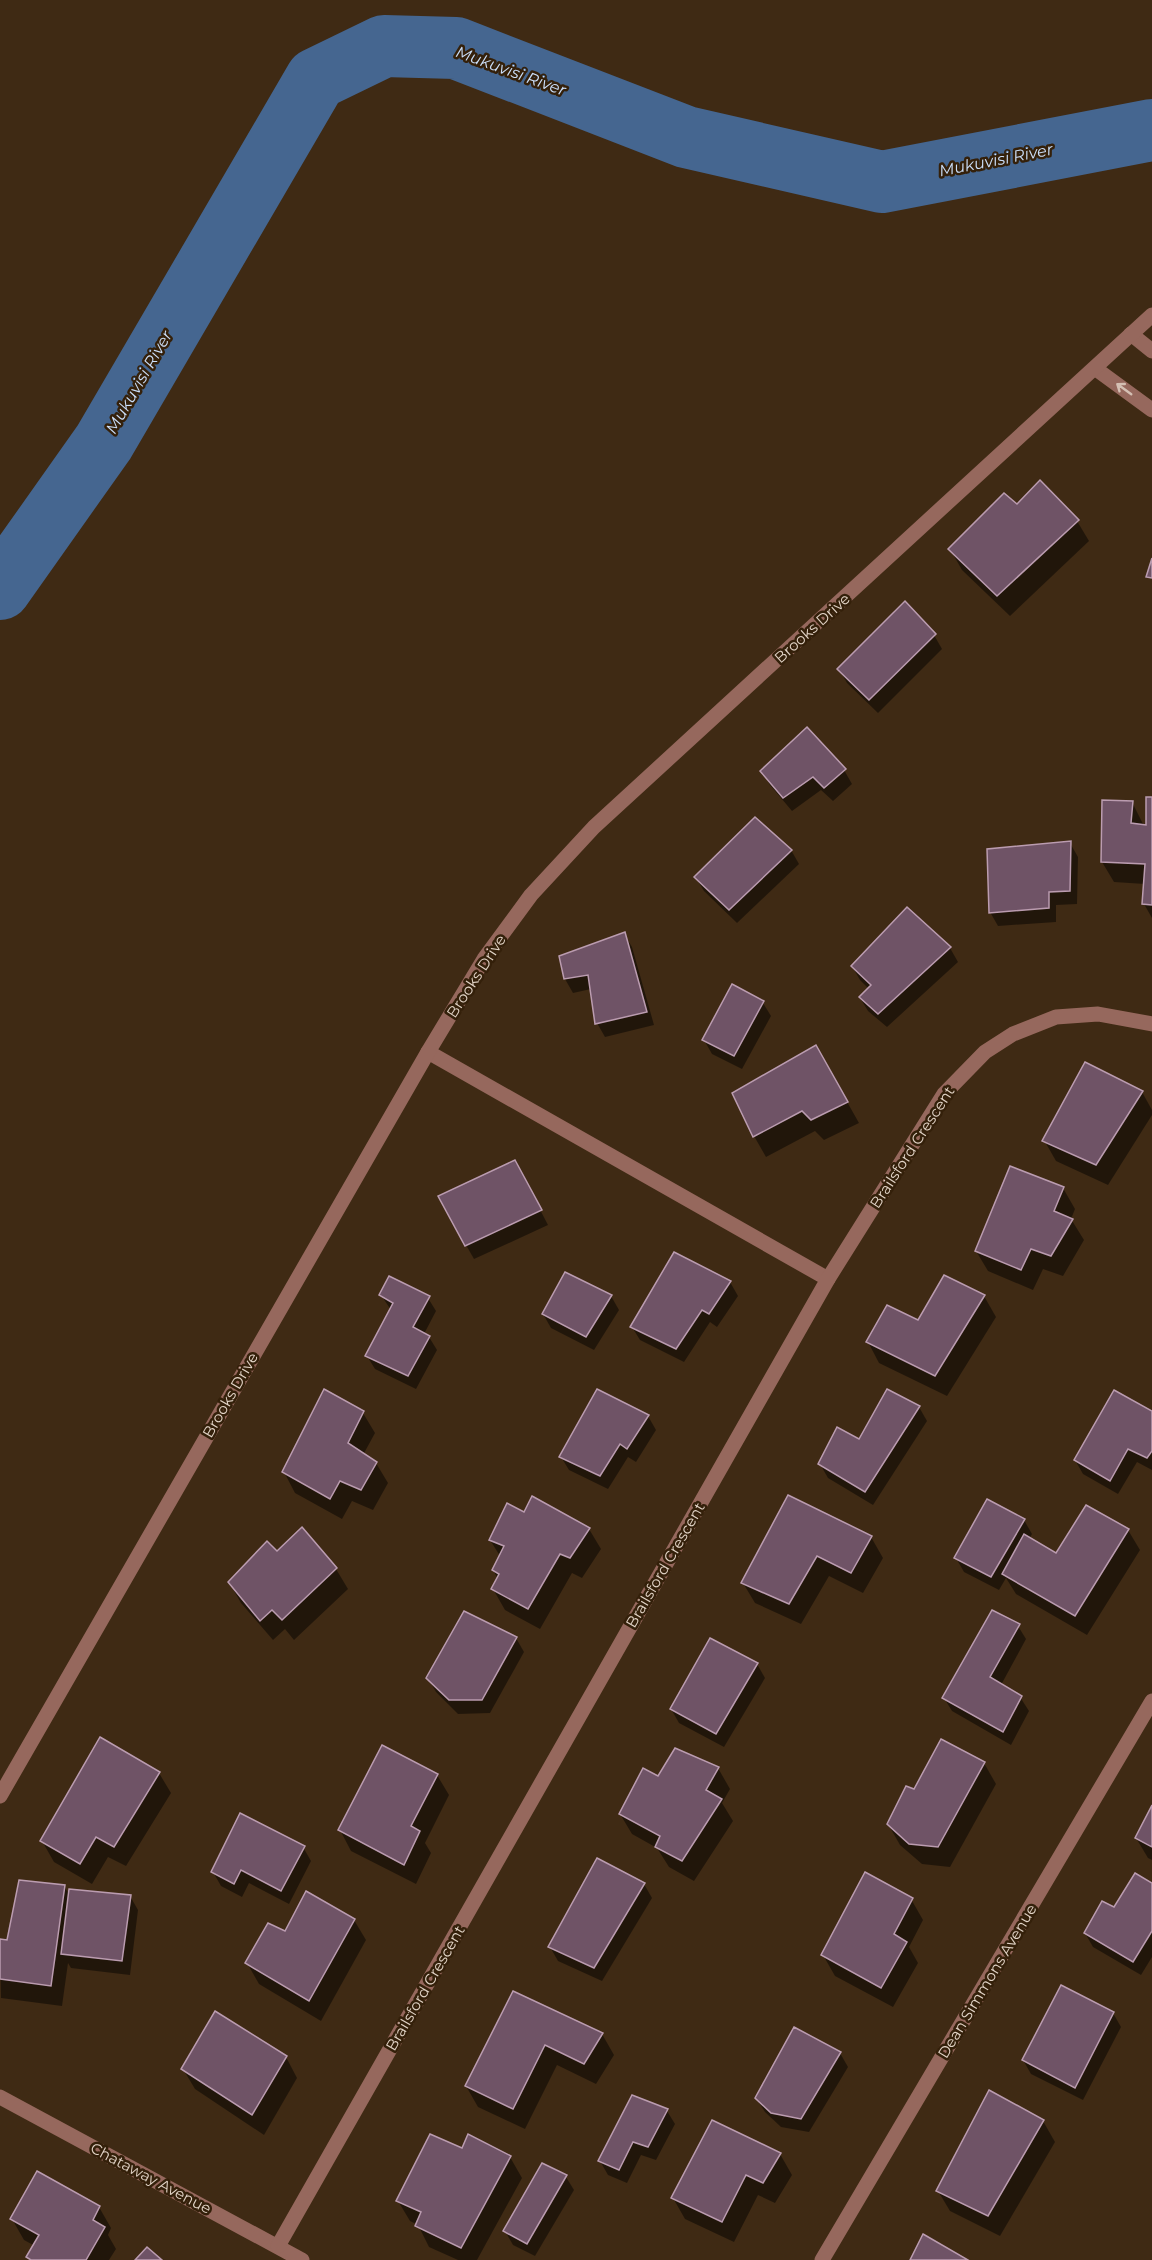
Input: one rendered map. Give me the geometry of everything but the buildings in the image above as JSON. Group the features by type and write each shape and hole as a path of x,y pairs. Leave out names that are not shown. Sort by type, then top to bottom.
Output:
{"street":[{"name":"Brooks Drive","path":"0,1796 428,1052 484,959 531,895 594,827 1096,369 1152,315"},
{"path":"1131,334 1152,351"},
{"path":"1096,369 1152,410"},
{"name":"Brailsford Crescent","path":"278,2246 828,1279 944,1094 985,1052 1012,1034 1056,1017 1098,1014 1152,1024"},
{"path":"428,1052 828,1279"},
{"name":"Dean Simmons Avenue","path":"822,2260 1152,1701"},
{"name":"Chataway Avenue","path":"0,2097 302,2260"}],"waterway":[{"name":"Mukuvisi River","path":"0,589 104,442 316,79 384,46 456,48 686,137 882,182 1152,130"}]}
